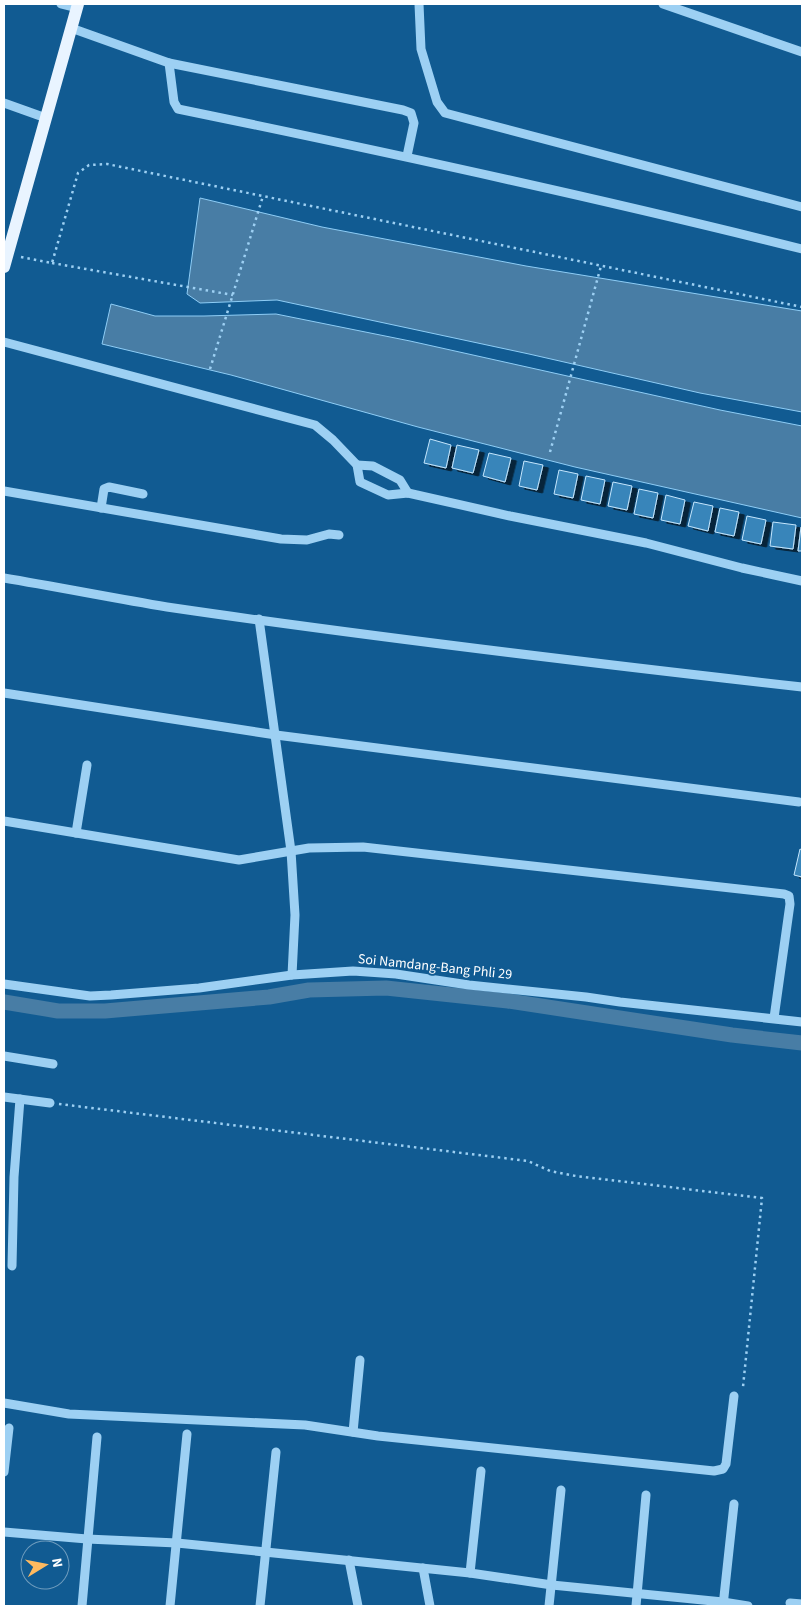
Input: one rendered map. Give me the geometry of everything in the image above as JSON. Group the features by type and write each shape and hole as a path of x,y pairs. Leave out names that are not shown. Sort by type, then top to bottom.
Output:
{"main road":[{"path":"6,261 78,6"}],"street":[{"path":"61,4 78,6"},
{"path":"419,4 421,49 437,102 445,113 802,207"},
{"path":"663,4 802,52"},
{"path":"71,28 169,63 403,110 411,114 414,123 407,156"},
{"path":"169,63 174,102 178,109 407,156 660,213 802,249"},
{"path":"4,103 46,118"},
{"path":"4,342 314,425 333,440 357,465 360,482 388,495 408,493 510,516 646,543 742,568 802,581"},
{"path":"357,465 373,466 400,480 408,493"},
{"path":"101,508 104,489 109,487 143,494"},
{"path":"4,491 282,539 307,540 329,534 340,535"},
{"path":"4,578 165,606 259,619 576,661 802,687"},
{"path":"259,619 292,851 295,915 292,975"},
{"path":"4,693 276,735 799,802"},
{"path":"76,833 87,765"},
{"path":"4,821 239,860 309,848 363,847 784,894 789,896 790,904 774,1018"},
{"name":"Soi Namdang-Bang Phli 29","path":"4,984 82,995 112,995 207,987 292,975 353,971 396,974 469,985 802,1022"},
{"path":"4,1056 52,1064"},
{"path":"4,1097 50,1103"},
{"path":"12,1266 14,1177 20,1099"},
{"path":"353,1432 360,1360"},
{"path":"4,1403 69,1414 305,1425 378,1436 714,1471 723,1469 726,1464 734,1396"},
{"path":"4,1472 9,1428"},
{"path":"170,1606 187,1434"},
{"path":"82,1606 97,1437"},
{"path":"260,1606 276,1452"},
{"path":"470,1573 481,1471"},
{"path":"550,1606 561,1490"},
{"path":"636,1606 646,1495"},
{"path":"723,1604 734,1504"},
{"path":"4,1532 87,1539 177,1543 349,1560 470,1573 552,1585 748,1606"},
{"path":"349,1560 358,1606"},
{"path":"423,1568 430,1606"},
{"path":"790,1603 802,1604"}],"path":[{"path":"52,263 78,173 89,165 107,164 802,307"},
{"path":"210,369 264,196"},
{"path":"6,261 52,263 233,296"},
{"path":"550,452 601,266"},
{"path":"50,1103 528,1161 550,1171 576,1176 762,1198 743,1387"}],"water":[{"path":"200,198 322,227 526,266 802,311 802,412 700,393 277,300 200,303 187,294"},
{"path":"111,304 155,316 276,314 802,426 802,518 575,467 418,427 231,375 102,344"}],"building":[{"path":"430,439 451,445 446,468 424,463"},
{"path":"457,445 479,450 473,473 452,468"},
{"path":"489,453 511,458 505,482 483,476"},
{"path":"524,461 543,465 537,490 519,486"},
{"path":"559,470 578,474 573,498 554,494"},
{"path":"586,476 605,480 600,504 581,500"},
{"path":"613,482 632,486 627,510 608,506"},
{"path":"639,489 658,493 653,518 634,514"},
{"path":"666,495 685,500 680,524 661,520"},
{"path":"694,502 713,506 708,531 688,526"},
{"path":"720,508 739,512 734,536 715,532"},
{"path":"747,516 766,520 761,544 742,540"},
{"path":"773,522 796,525 793,549 770,546"},
{"path":"801,527 802,551 798,551"},
{"path":"800,849 802,850 802,877 794,875"}],"waterway":[{"path":"4,1002 58,1011 105,1011 269,997 309,990 386,988 508,1001 732,1035 802,1043"}]}
